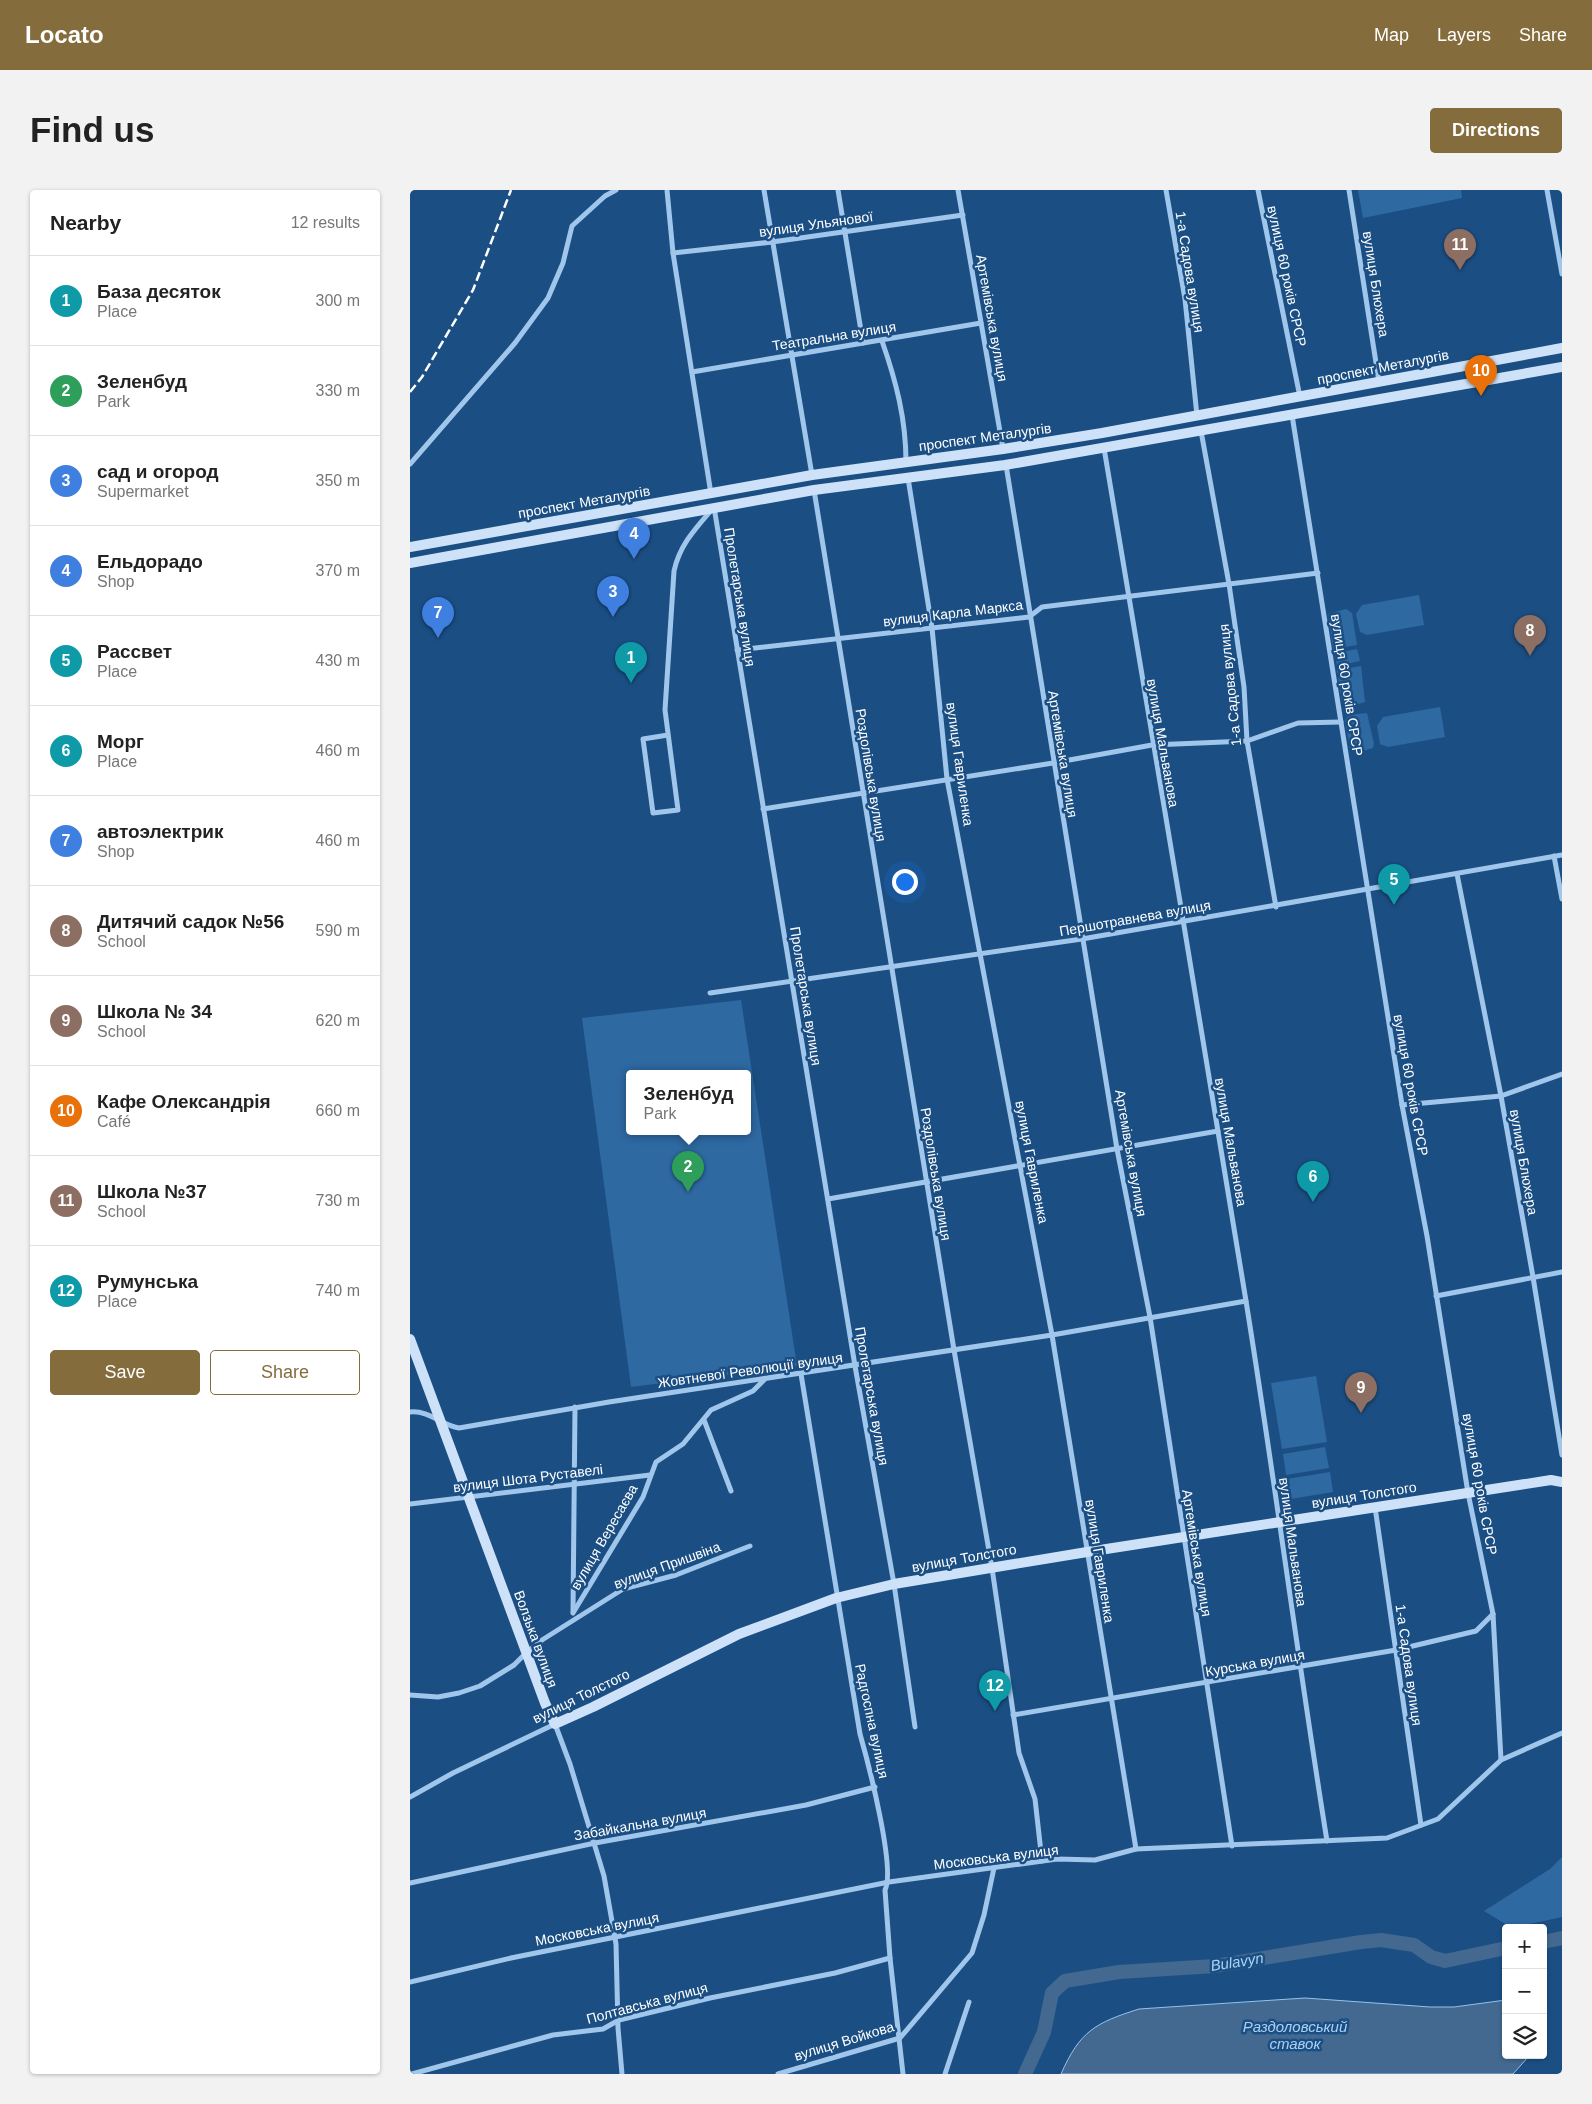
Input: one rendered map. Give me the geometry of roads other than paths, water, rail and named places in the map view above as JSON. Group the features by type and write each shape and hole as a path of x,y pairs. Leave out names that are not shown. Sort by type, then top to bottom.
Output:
{"street":[{"path":"410,464 515,343 548,298 563,263 572,226 605,196 616,190"},
{"path":"667,190 672,253 714,507"},
{"path":"764,190 814,490"},
{"path":"838,190 863,343"},
{"name":"Артемівська вулиця","path":"958,190 1003,450"},
{"name":"1-а Садова вулиця","path":"1166,190 1185,299 1198,416"},
{"name":"вулиця 60 років СРСР","path":"1258,190 1295,398"},
{"name":"вулиця Блюхера","path":"1349,190 1379,382"},
{"path":"1547,190 1562,274"},
{"name":"вулиця Ульянової","path":"672,253 772,242 963,215"},
{"name":"Театральна вулиця","path":"692,372 792,353 882,341 981,322"},
{"path":"882,341 897,385 904,416 908,478"},
{"name":"проспект Металургів","path":"410,547 812,475 1003,450 1102,433 1562,348"},
{"name":"проспект Металургів","path":"410,563 714,507 814,490 1006,465 1562,367"},
{"path":"1367,384 1371,400"},
{"path":"1292,414 1295,398"},
{"name":"вулиця 60 років СРСР","path":"1292,414 1402,1105 1427,1236 1468,1493 1493,1614 1501,1760"},
{"path":"1198,416 1201,430"},
{"name":"1-а Садова вулиця","path":"1201,430 1244,687 1247,741 1276,907"},
{"path":"1102,433 1104,448"},
{"name":"вулиця Мальванова","path":"1104,448 1246,1301 1280,1522 1298,1667 1327,1841"},
{"path":"1003,450 1006,465"},
{"name":"Артемівська вулиця","path":"1006,465 1029,617 1117,1149 1150,1317 1205,1682 1232,1846"},
{"name":"вулиця Гавриленка","path":"908,478 932,628 947,779 1022,1166 1052,1335 1136,1850"},
{"name":"Роздолівська вулиця","path":"814,490 926,1182 992,1568 1019,1753 1035,1799 1042,1861"},
{"name":"Пролетарська вулиця","path":"714,507 855,1366 894,1584 915,1727"},
{"name":"Пролетарська вулиця","path":"668,735 643,739 654,813 678,810 665,710 674,571 677,554 684,542 714,507"},
{"path":"505,530 503,537 508,544"},
{"name":"вулиця Карла Маркса","path":"737,650 1029,617 1042,607 1318,572"},
{"path":"763,809 1053,763 1152,745 1247,741 1298,723 1340,722"},
{"name":"Першотравнева вулиця","path":"710,993 1082,939 1183,920 1276,907 1562,855"},
{"path":"1554,856 1562,899"},
{"name":"вулиця Блюхера","path":"1457,874 1501,1096 1562,1455"},
{"path":"1402,1105 1501,1096 1562,1074"},
{"path":"828,1199 1218,1131"},
{"path":"1436,1296 1562,1272"},
{"name":"Жовтневої Революції вулиця","path":"410,1412 421,1410 448,1426 459,1428 575,1407 1052,1335 1246,1301"},
{"name":"Волзька вулиця","path":"410,1339 544,1703 555,1724 595,1843 604,1876 615,1937 622,2074"},
{"name":"Радгоспна вулиця","path":"801,1374 836,1598 860,1734 875,1787 889,1882 885,1890 890,1958 903,2074"},
{"name":"вулиця Вересаєва","path":"573,1613 643,1497 656,1462 683,1444 711,1410 753,1391 765,1379"},
{"path":"573,1620 576,1483 575,1407"},
{"path":"704,1420 712,1447 731,1491"},
{"name":"вулиця Шота Руставелі","path":"410,1504 650,1475"},
{"name":"вулиця Толстого","path":"410,1797 453,1773 593,1707 739,1634 836,1598 894,1584 1087,1552 1551,1480 1562,1482"},
{"name":"1-а Садова вулиця","path":"1375,1507 1421,1825"},
{"name":"вулиця Пришвіна","path":"410,1695 438,1697 480,1686 514,1665 526,1653 573,1620 623,1589 676,1575 750,1546"},
{"name":"Курська вулиця","path":"1013,1715 1396,1650 1476,1631 1493,1614"},
{"name":"Московська вулиця","path":"410,1982 511,1958 889,1882 1057,1859 1095,1860 1136,1850 1388,1838 1438,1819 1501,1760 1562,1733"},
{"name":"Забайкальна вулиця","path":"410,1883 595,1843 806,1805 875,1787"},
{"name":"вулиця Войкова","path":"778,2074 900,2038 972,1953 984,1915 994,1868"},
{"name":"Полтавська вулиця","path":"412,2074 554,2035 603,2029 619,2020 710,1998 835,1974 890,1958"},
{"path":"945,2074 969,2002"}],"water":[{"name":"Раздоловський ставок","path":"1305,1998 1430,2007 1454,2007 1502,2001 1502,2059 1526,2059 1513,2074 1061,2074 1068,2059 1082,2038 1100,2024 1139,2009"}],"waterway":[{"name":"Bulavyn","path":"1547,1941 1562,1938"},
{"name":"Bulavyn","path":"1025,2074 1044,2032 1052,1993 1065,1981 1119,1972 1215,1966 1381,1940 1414,1945 1431,1957 1445,1961 1502,1949"}],"railway":[{"path":"410,392 422,377 473,290 511,190"}],"place":[{"name":"Школа №37","path":"1460,270"},
{"name":"Кафе Олександрія","path":"1481,396"},
{"name":"Ельдорадо","path":"634,559"},
{"name":"сад и огород","path":"613,617"},
{"name":"автоэлектрик","path":"438,638"},
{"name":"Дитячий садок №56","path":"1530,656"},
{"name":"База десяток","path":"631,683"},
{"name":"Рассвет","path":"1394,905"},
{"name":"Зеленбуд","path":"688,1192"},
{"name":"Морг","path":"1313,1202"},
{"name":"Школа № 34","path":"1361,1413"},
{"name":"Румунська","path":"995,1711"}]}
